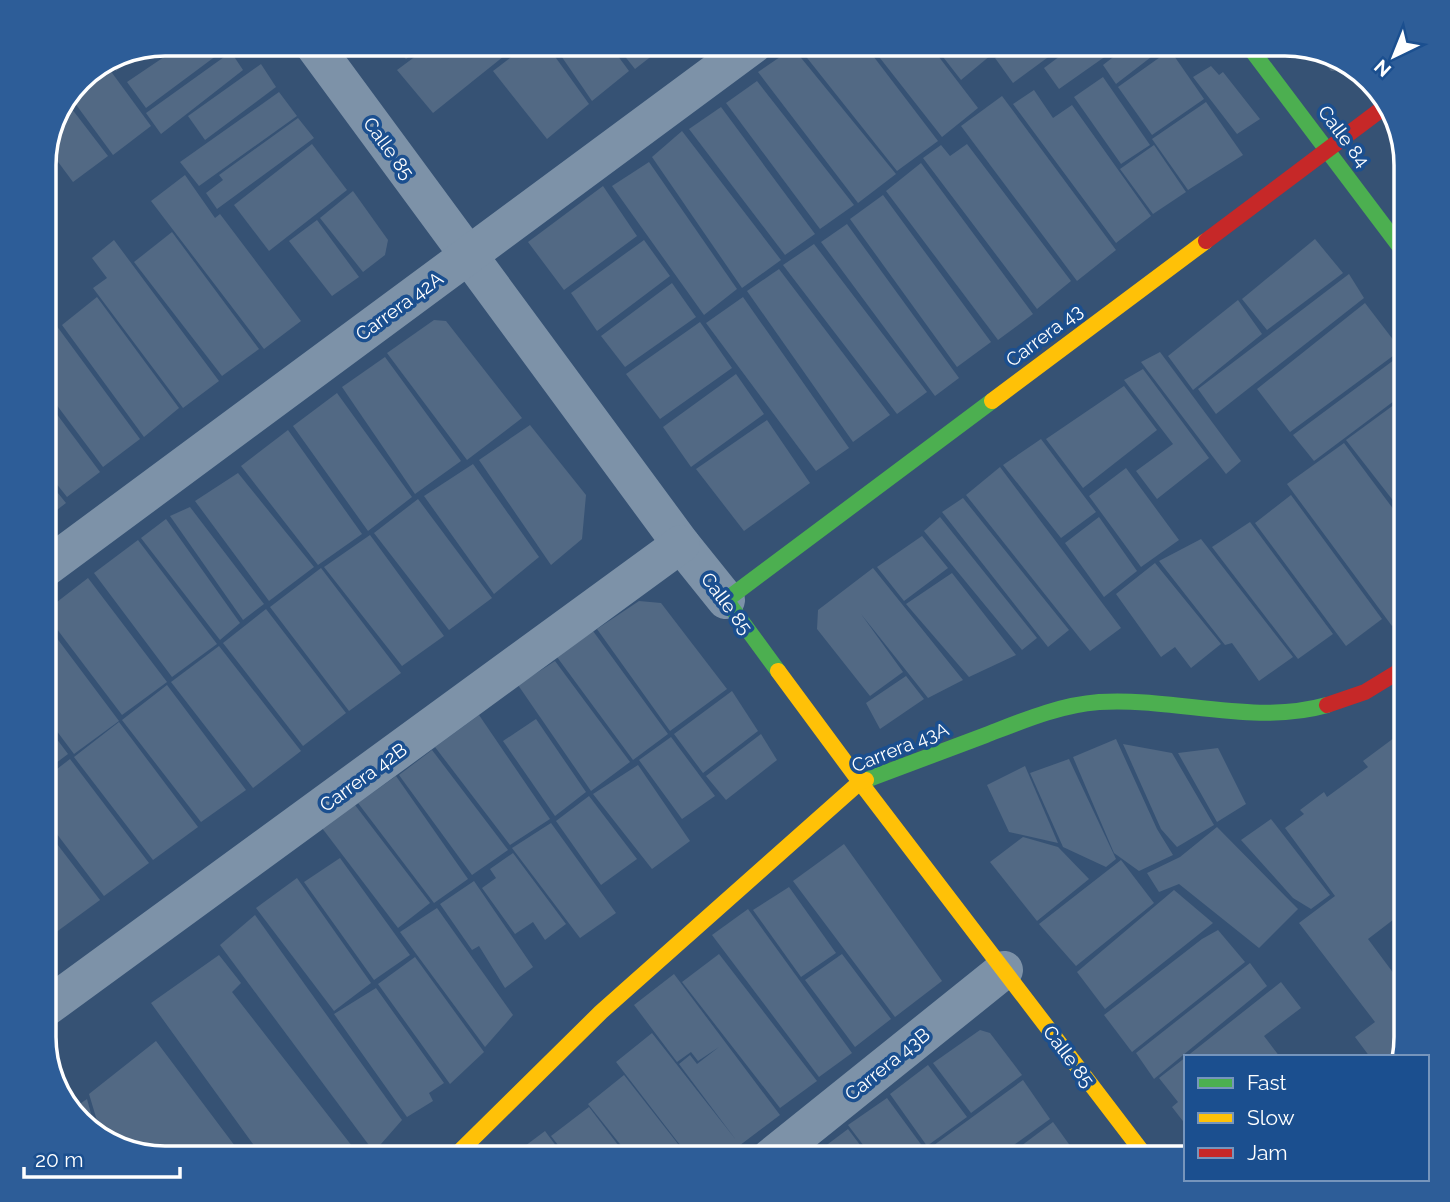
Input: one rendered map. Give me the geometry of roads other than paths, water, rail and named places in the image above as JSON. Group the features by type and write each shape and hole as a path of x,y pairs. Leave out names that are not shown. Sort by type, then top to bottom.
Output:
{"street":[{"name":"Calle 85","path":"322,56 681,544 1138,1146"},
{"name":"Carrera 42A","path":"56,560 738,56"},
{"name":"Calle 84","path":"1257,56 1394,239"},
{"name":"Carrera 43","path":"726,600 1379,111"},
{"name":"Carrera 42B","path":"56,1000 681,544"},
{"name":"Carrera 43A","path":"465,1146 601,1012 860,782 1038,715 1064,709 1103,702 1162,703 1223,710 1293,711 1350,699 1394,674"},
{"name":"Carrera 43B","path":"785,1146 1004,971"}]}
